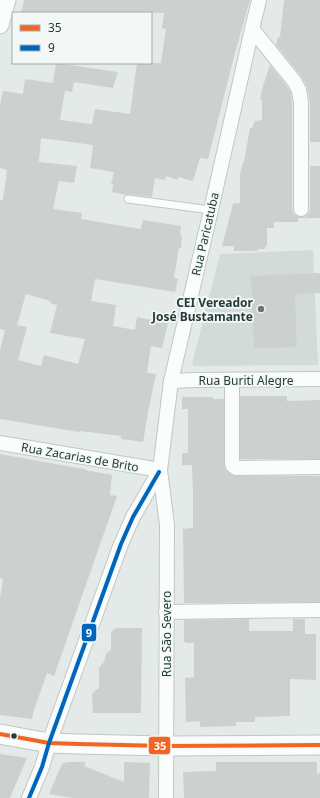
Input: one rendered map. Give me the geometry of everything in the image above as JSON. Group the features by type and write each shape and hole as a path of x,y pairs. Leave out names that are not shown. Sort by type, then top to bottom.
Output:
{"main road":[{"path":"0,734 49,743 165,746 320,745"}],"street":[{"path":"0,25 7,0"},
{"name":"Rua Paricatuba","path":"160,470 171,381 259,0"},
{"path":"252,29 294,81 299,90 301,102 301,209"},
{"name":"Rua Buriti Alegre","path":"171,381 320,379"},
{"path":"232,380 233,466 236,468 320,467"},
{"name":"Rua Zacarias de Brito","path":"0,443 160,470"},
{"path":"28,798 42,768 49,743 121,544 133,517 160,470"},
{"name":"Rua São Severo","path":"160,470 167,525 166,798"},
{"path":"166,612 320,610"}],"lane":[{"path":"128,198 211,210"}],"shaded area":[{"name":"CEI Vereador José Bustamante","path":"313,250 318,365 194,366 192,364 220,254"}],"building":[{"path":"24,0 250,0 208,159 200,158 193,181 178,177 178,180 166,176 165,180 155,178 152,197 129,194 126,195 112,192 113,184 111,184 114,172 90,168 93,145 41,138 39,162 77,166 74,183 59,181 53,209 82,213 81,219 141,229 143,220 181,226 181,248 179,248 174,278 178,279 175,292 95,279 91,301 116,305 113,326 135,330 137,317 168,323 162,348 151,346 147,373 156,374 143,442 121,439 121,436 79,432 0,419 0,351 5,330 0,329 0,200 3,200 7,170 0,168 0,105 3,91 23,94 25,79 53,83 56,64 118,72 113,88 74,82 72,92 65,91 60,120 92,124 95,109 130,114 137,64 161,63 166,29 162,28 164,13 21,12","holes":["26,294 50,301 50,303 57,305 50,333 85,339 78,364 44,355 41,366 18,360 27,327 17,325"]},
{"path":"284,0 320,0 320,142 310,142 310,102 307,86 301,76 276,45 278,37 280,37"},
{"path":"270,65 291,93 293,213 296,216 305,217 309,213 310,166 320,166 320,218 298,218 298,222 274,222 274,228 267,228 267,246 265,246 265,249 258,249 258,251 234,251 234,246 222,246 233,204 240,203 240,174 244,162 250,128 252,128 255,121 262,120 262,100 260,99"},
{"path":"320,273 320,293 295,294 297,347 254,348 251,276"},
{"path":"240,396 287,396 287,401 320,400 320,459 240,459"},
{"path":"182,397 213,397 213,399 224,399 224,463 225,469 231,475 320,476 320,602 184,603 183,529 193,528 193,491 192,465 182,465 182,453 188,453 188,409 182,409"},
{"path":"0,454 112,475 110,495 117,496 54,676 47,673 32,719 0,715 0,598 3,579 0,578"},
{"path":"249,619 249,631 293,631 293,619 305,619 305,634 316,634 316,680 290,679 290,716 255,717 255,722 236,722 236,726 200,727 200,721 186,722 185,678 194,677 194,643 184,642 184,620"},
{"path":"116,628 142,628 141,713 93,713 92,694 99,688 99,668 104,662 106,654 111,650 111,633"},
{"path":"0,754 27,758 10,798 0,798"},
{"path":"67,762 86,762 84,766 124,782 124,762 150,763 149,798 72,798 49,794 62,764"},
{"path":"216,762 317,762 317,774 320,773 320,798 184,798 183,772 216,771"}],"transit line":[{"name":"9","path":"29,798 42,767 49,743 121,544 133,517 159,472"},
{"name":"35","path":"0,734 49,743 78,744 165,746 320,745"}],"place":[{"name":"CEI Vereador José Bustamante","path":"261,309"}]}
